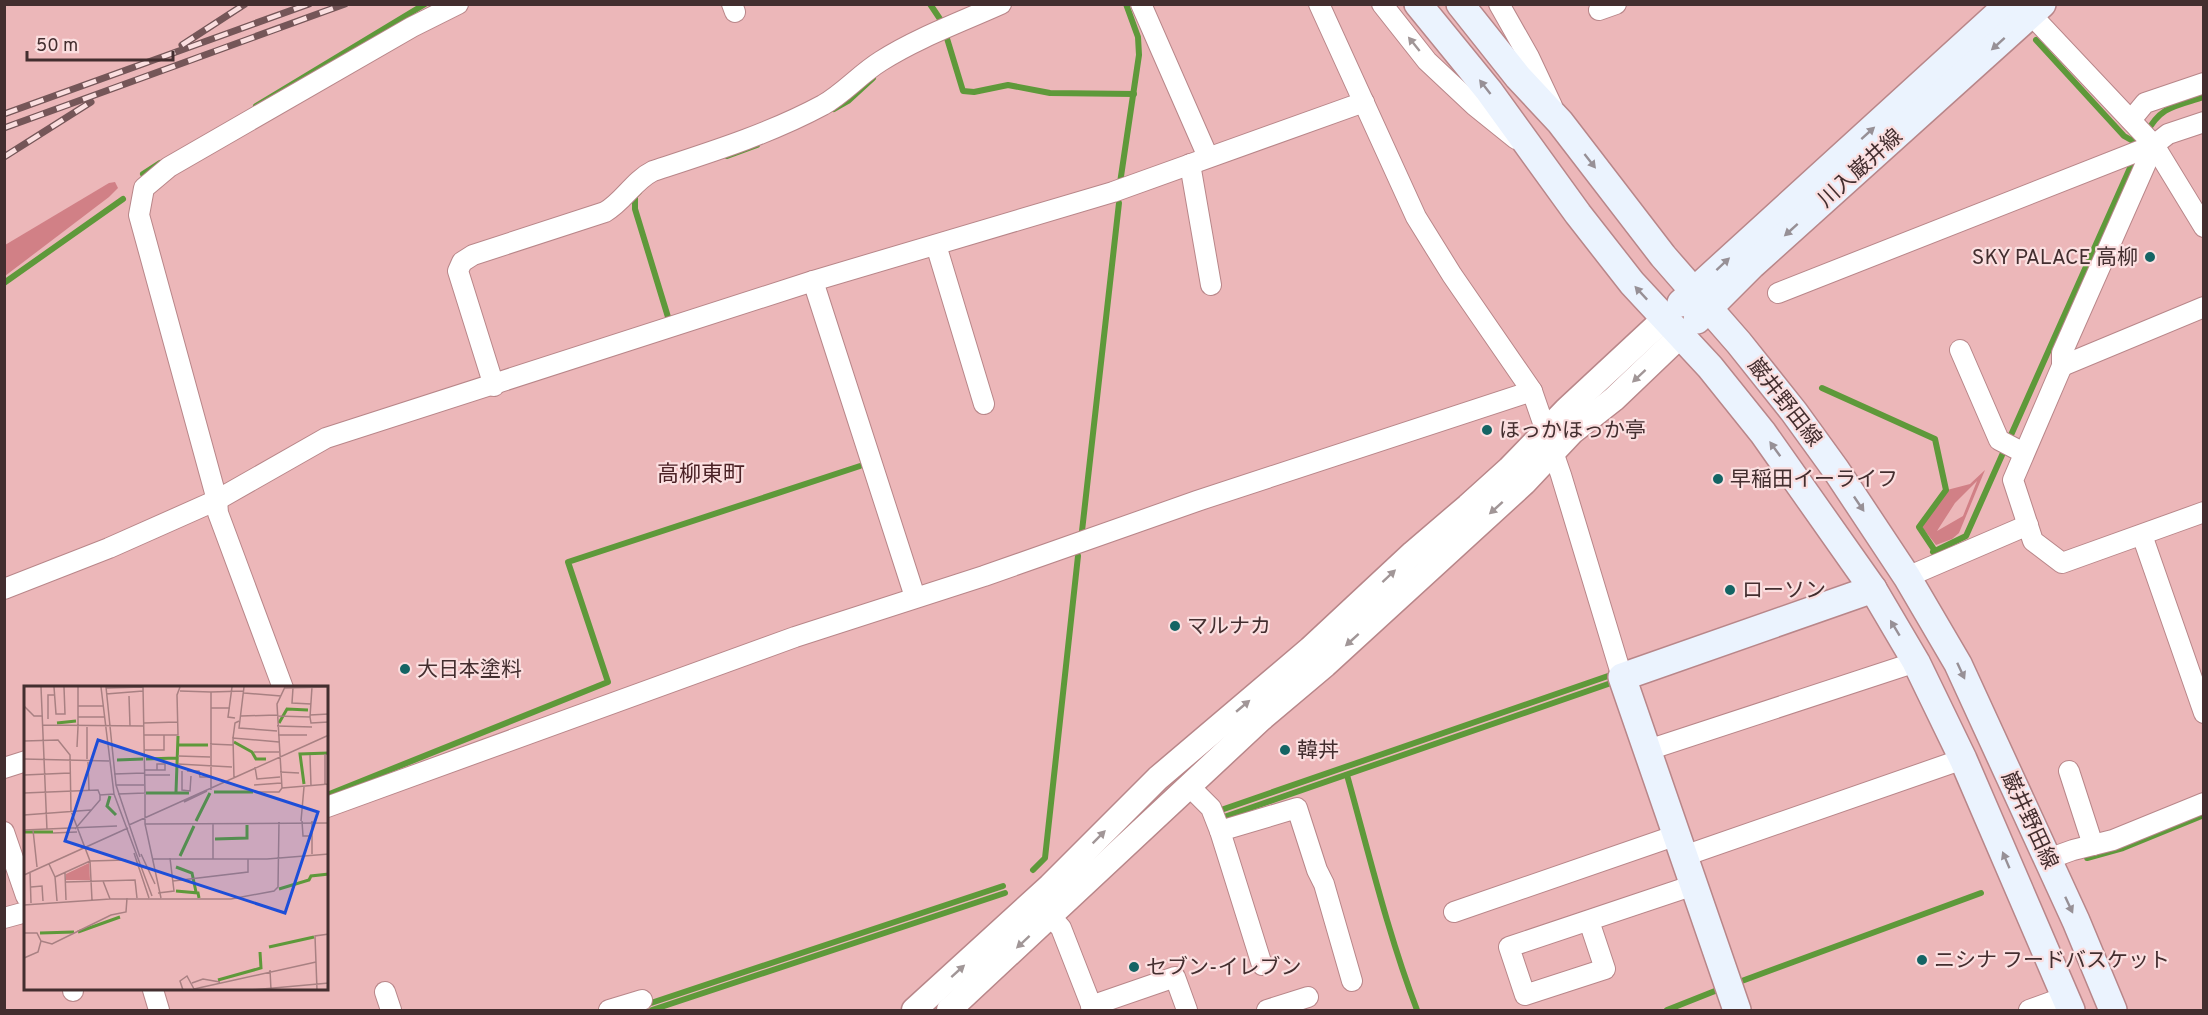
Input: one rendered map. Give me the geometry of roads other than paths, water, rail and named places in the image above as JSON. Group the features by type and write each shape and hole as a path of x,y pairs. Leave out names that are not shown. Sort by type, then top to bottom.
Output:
{"main road":[{"name":"巌井野田線","path":"1418,4 1489,91 1632,283 1710,367 1763,433 1873,589 1916,662 1963,759 2068,1004"},
{"name":"巌井野田線","path":"1460,4 1518,77 1560,122 1663,256 1739,343 1794,412 1836,470 1907,577 1958,663 2076,921 2113,1011"},
{"name":"川入巌井線","path":"1673,327 1701,300 1752,265 2026,7"},
{"path":"1737,1011 1622,676 1873,589"}],"street":[{"path":"283,686 218,513 217,500 139,215 144,188 169,167 412,27 458,4"},
{"path":"494,386 458,271 462,262 473,255 605,212 617,205 640,178 653,171 743,142 820,106 836,97 881,61 1000,4"},
{"path":"1141,4 1199,161 1212,285"},
{"path":"1319,4 1409,203 1424,231 1532,391 1550,441 1622,676"},
{"path":"1382,4 1427,61 1475,106 1534,154"},
{"path":"1499,4 1529,57 1560,122"},
{"path":"2026,7 2133,123 2204,226"},
{"path":"2133,123 2145,103 2204,83"},
{"path":"4,589 109,548 217,500 326,438 494,386 813,281 1113,192 1364,102"},
{"path":"1778,292 2124,157 2168,134 2204,122"},
{"path":"2012,447 2062,366 2062,353 2149,145"},
{"path":"936,245 984,404"},
{"path":"813,281 915,597"},
{"path":"2062,366 2204,307"},
{"path":"949,1011 1158,778 1317,657 1524,483 1550,441 1572,432 1614,399 1673,327"},
{"path":"1960,350 2012,447 2013,480 2033,541 2062,563 2204,512"},
{"path":"328,806 784,641 1159,516 1218,494 1532,391"},
{"path":"1907,577 2028,525"},
{"path":"2142,535 2204,713"},
{"path":"926,1007 1190,787 1261,719 1317,657"},
{"path":"1648,750 1916,662"},
{"path":"1158,778 1167,788 1216,744 1261,719"},
{"path":"1454,912 1680,846 1963,759"},
{"path":"4,768 24,762"},
{"path":"2069,771 2093,845"},
{"path":"1190,787 1211,808 1262,965"},
{"path":"2048,859 2113,840 2204,803"},
{"path":"1220,831 1297,808 1317,870 1324,884 1353,981"},
{"path":"4,832 24,890"},
{"path":"1589,921 1605,969 1525,995 1509,947 1694,885"},
{"path":"1043,908 1061,928 1092,1008 1175,977 1187,1011"},
{"path":"4,918 24,913"},
{"path":"153,991 159,1011"},
{"path":"1267,1011 1308,996"},
{"path":"609,1011 642,1000"},
{"path":"2029,1011 2068,1004"}],"waterway":[{"path":"256,106 425,4"},
{"path":"930,4 942,22 963,91 974,92 1008,85 1050,93 1134,94"},
{"path":"1120,183 1139,55 1138,37 1126,4"},
{"path":"2036,40 2124,136 2140,145"},
{"path":"834,109 848,101 873,78"},
{"path":"2146,134 2163,112 2204,97"},
{"path":"727,156 757,145"},
{"path":"1933,552 1966,536 2134,159"},
{"path":"143,174 160,163"},
{"path":"639,192 635,196 635,209 668,317"},
{"path":"4,283 123,199"},
{"path":"1082,531 1119,203"},
{"path":"1822,388 1935,439 1946,490 1919,527 1935,551"},
{"path":"328,795 608,682 568,562 860,466"},
{"path":"1033,870 1045,858 1078,556"},
{"path":"1221,810 1608,676 1613,679"},
{"path":"1224,817 1611,683 1613,679"},
{"path":"1347,775 1388,923 1417,1010"},
{"path":"2087,858 2123,848 2204,815"},
{"path":"645,1005 1003,886"},
{"path":"652,1010 1005,893"},
{"path":"1739,982 1981,893"},
{"path":"1667,1010 1720,989"}],"railway":[{"path":"182,45 245,4"},
{"path":"4,114 309,4"},
{"path":"4,128 345,4"},
{"path":"4,157 91,102"}],"place":[{"name":"SKY PALACE 高柳","path":"2150,257"},
{"name":"ほっかほっか亭","path":"1487,430"},
{"name":"早稲田イーライフ","path":"1718,479"},
{"name":"ローソン","path":"1730,590"},
{"name":"マルナカ","path":"1175,626"},
{"name":"大日本塗料","path":"405,669"},
{"name":"韓丼","path":"1285,750"},
{"name":"ニシナ フードバスケット","path":"1922,960"},
{"name":"セブン-イレブン","path":"1134,967"}],"district":[{"name":"高柳東町","path":"701,473"}]}
